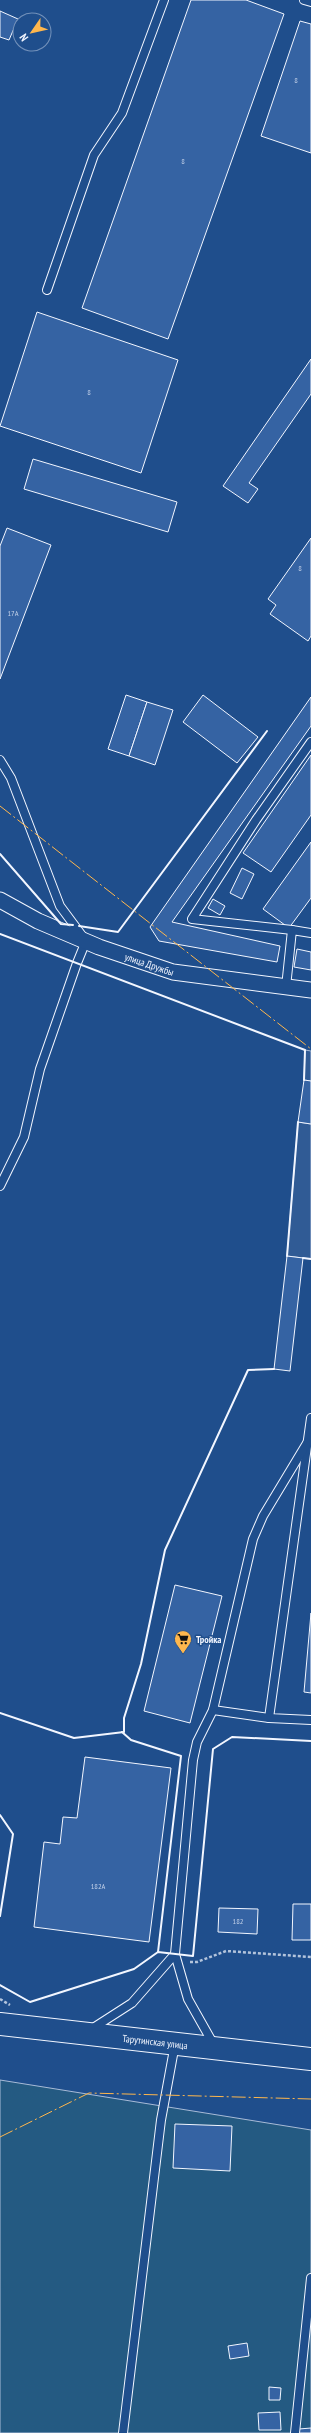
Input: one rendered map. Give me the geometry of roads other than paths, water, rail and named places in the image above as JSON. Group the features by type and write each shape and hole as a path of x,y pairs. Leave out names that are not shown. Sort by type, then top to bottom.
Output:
{"main road":[{"name":"Тарутинская улица","path":"6,2021 84,2034 311,2058"}],"street":[{"name":"улица Дружбы","path":"0,900 38,921 86,941 173,972 311,990"}],"lane":[{"path":"47,290 94,155 122,112 164,0"},
{"path":"304,0 311,2"},
{"path":"311,742 256,820 192,919 311,933"},
{"path":"0,760 11,778 60,906 86,941 40,1069 24,1137 0,1186"},
{"path":"286,987 292,930"},
{"path":"269,1718 311,1418"},
{"path":"216,2048 188,1999 176,1957 193,1760 198,1742 213,1710 253,1539 263,1516 307,1443"},
{"path":"213,1710 269,1718 311,1720"},
{"path":"84,2034 132,2003 176,1957"},
{"path":"123,2433 161,2120 176,2044"},
{"path":"294,2433 311,2278"}],"place":[{"name":"Тройка","path":"183,1654"}]}
